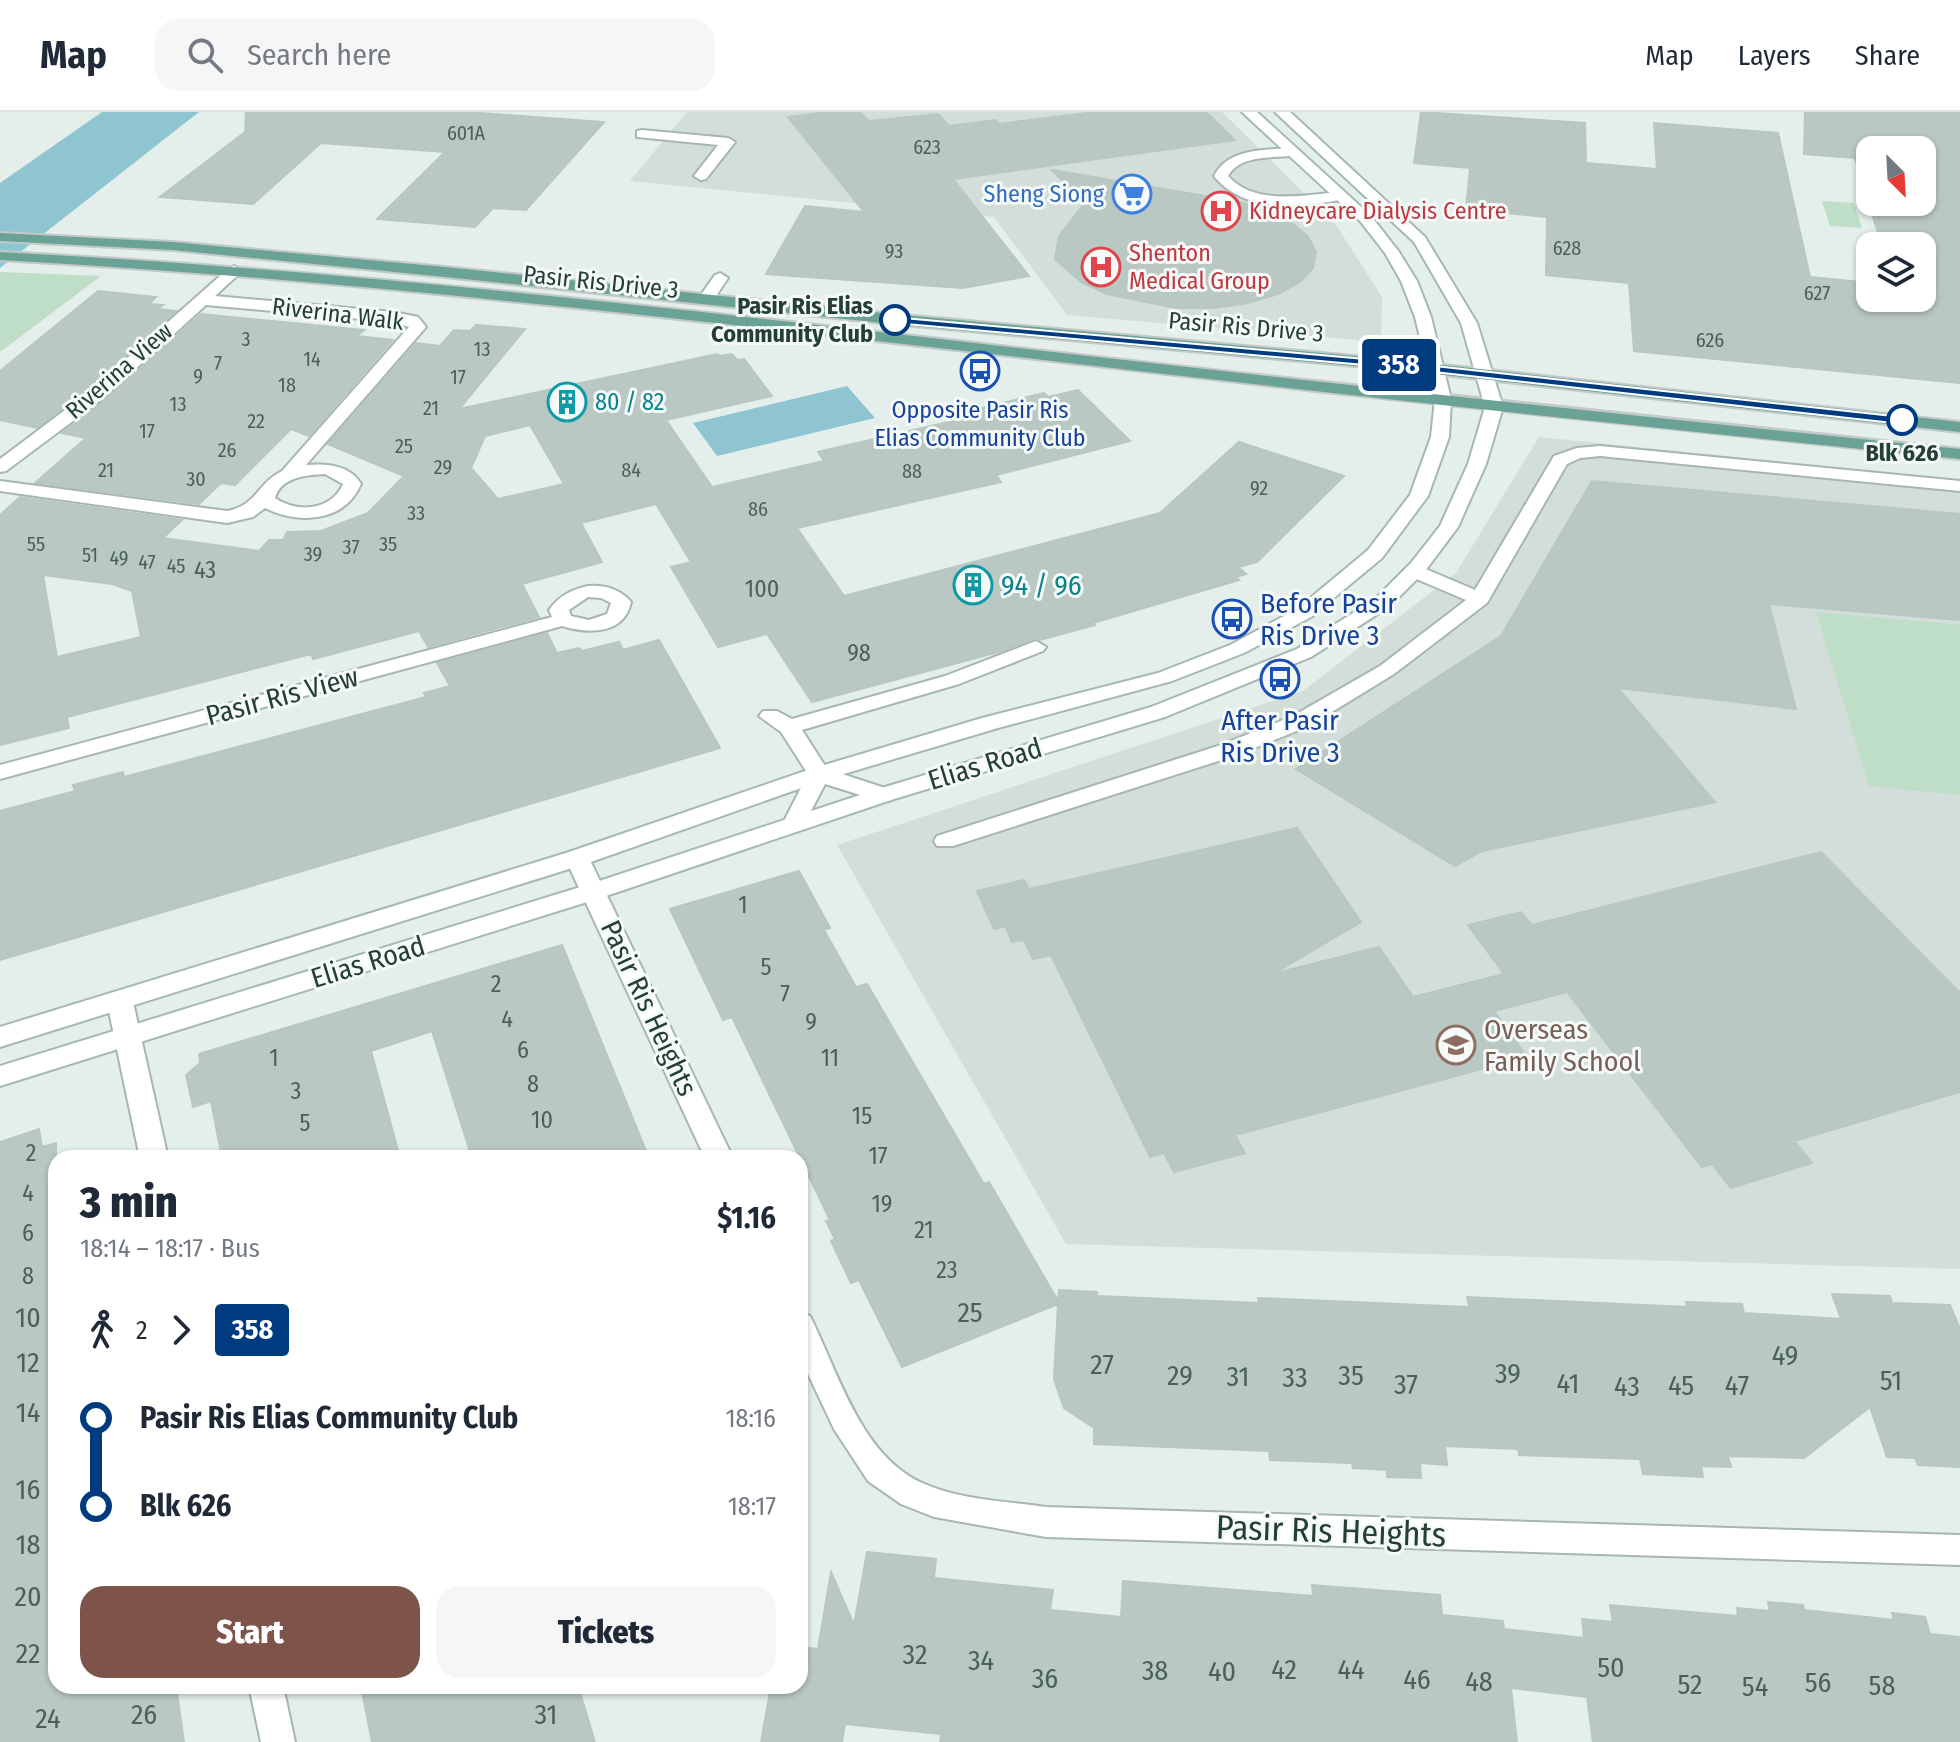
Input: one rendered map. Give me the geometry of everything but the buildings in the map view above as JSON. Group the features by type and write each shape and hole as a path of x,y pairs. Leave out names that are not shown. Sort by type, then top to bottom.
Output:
{"main road":[{"name":"Pasir Ris Drive 3","path":"0,237 173,246 1434,369 1960,427"},
{"name":"Pasir Ris Drive 3","path":"0,256 152,264 677,313 1494,407 1960,454"}],"street":[{"name":"Elias Road","path":"0,1037 577,858 819,774 990,723 1165,677 1237,649 1304,613 1375,554 1419,496 1433,464 1440,437 1443,399 1423,317 1409,281 1392,252 1366,219 1249,112"},
{"name":"Elias Road","path":"0,1076 595,891 883,795 1158,712 1239,682 1304,653 1383,602 1414,571 1449,527 1477,464 1494,407 1469,323 1420,240 1282,112"},
{"path":"642,134 728,142 701,176"},
{"path":"1292,152 1242,158 1228,164 1221,176 1226,185 1253,196 1296,199 1339,196"},
{"name":"Riverina View","path":"0,467 95,396 234,271"},
{"path":"706,299 720,278"},
{"name":"Riverina Walk","path":"0,486 227,517 246,513 265,500 269,488 288,475 418,327 412,320 394,317 203,300"},
{"path":"945,841 1229,750 1301,721 1387,670 1480,599 1560,460 1577,453 1600,451 1960,486"},
{"path":"265,500 284,512 313,512 331,506 350,491 348,477 339,472 317,469 288,475"},
{"path":"1414,571 1480,599"},
{"name":"Pasir Ris View","path":"0,772 563,620"},
{"path":"883,795 819,774 779,721 952,680 1036,647"},
{"path":"793,825 819,774"},
{"name":"Pasir Ris Heights","path":"577,858 715,1150"},
{"path":"120,1002 152,1150"},
{"name":"Pasir Ris Heights","path":"808,1342 843,1416 880,1472 907,1491 964,1509 1046,1522 1960,1550"},
{"path":"268,1694 278,1742"}],"shaded area":[{"path":"687,112 1222,112 1336,225 1382,297 1381,342 1067,315 994,217 630,181"},
{"name":"Overseas Family School","path":"1539,437 1960,480 1960,1269 1066,1244 837,845 1303,691 1456,573"}],"green space":[{"path":"1822,201 1854,203 1862,228 1830,226"},
{"path":"0,272 101,276 0,352"},
{"path":"1816,612 1960,625 1960,795 1869,786"}],"water":[{"path":"102,112 199,112 0,268 0,183"},
{"path":"847,386 875,418 717,456 693,423"}],"bus line":[{"name":"358","path":"895,320 1398,365 1902,420"}],"place":[{"name":"Sheng Siong","path":"1132,194"},
{"name":"Kidneycare Dialysis Centre","path":"1221,211"},
{"name":"Shenton Medical Group","path":"1101,267"},
{"name":"Pasir Ris Elias Community Club","path":"895,320"},
{"name":"Opposite Pasir Ris Elias Community Club","path":"980,371"},
{"name":"80 / 82","path":"567,402"},
{"name":"Blk 626","path":"1902,420"},
{"name":"94 / 96","path":"973,585"},
{"name":"Before Pasir Ris Drive 3","path":"1232,619"},
{"name":"After Pasir Ris Drive 3","path":"1280,679"},
{"name":"Overseas Family School","path":"1456,1045"}]}
